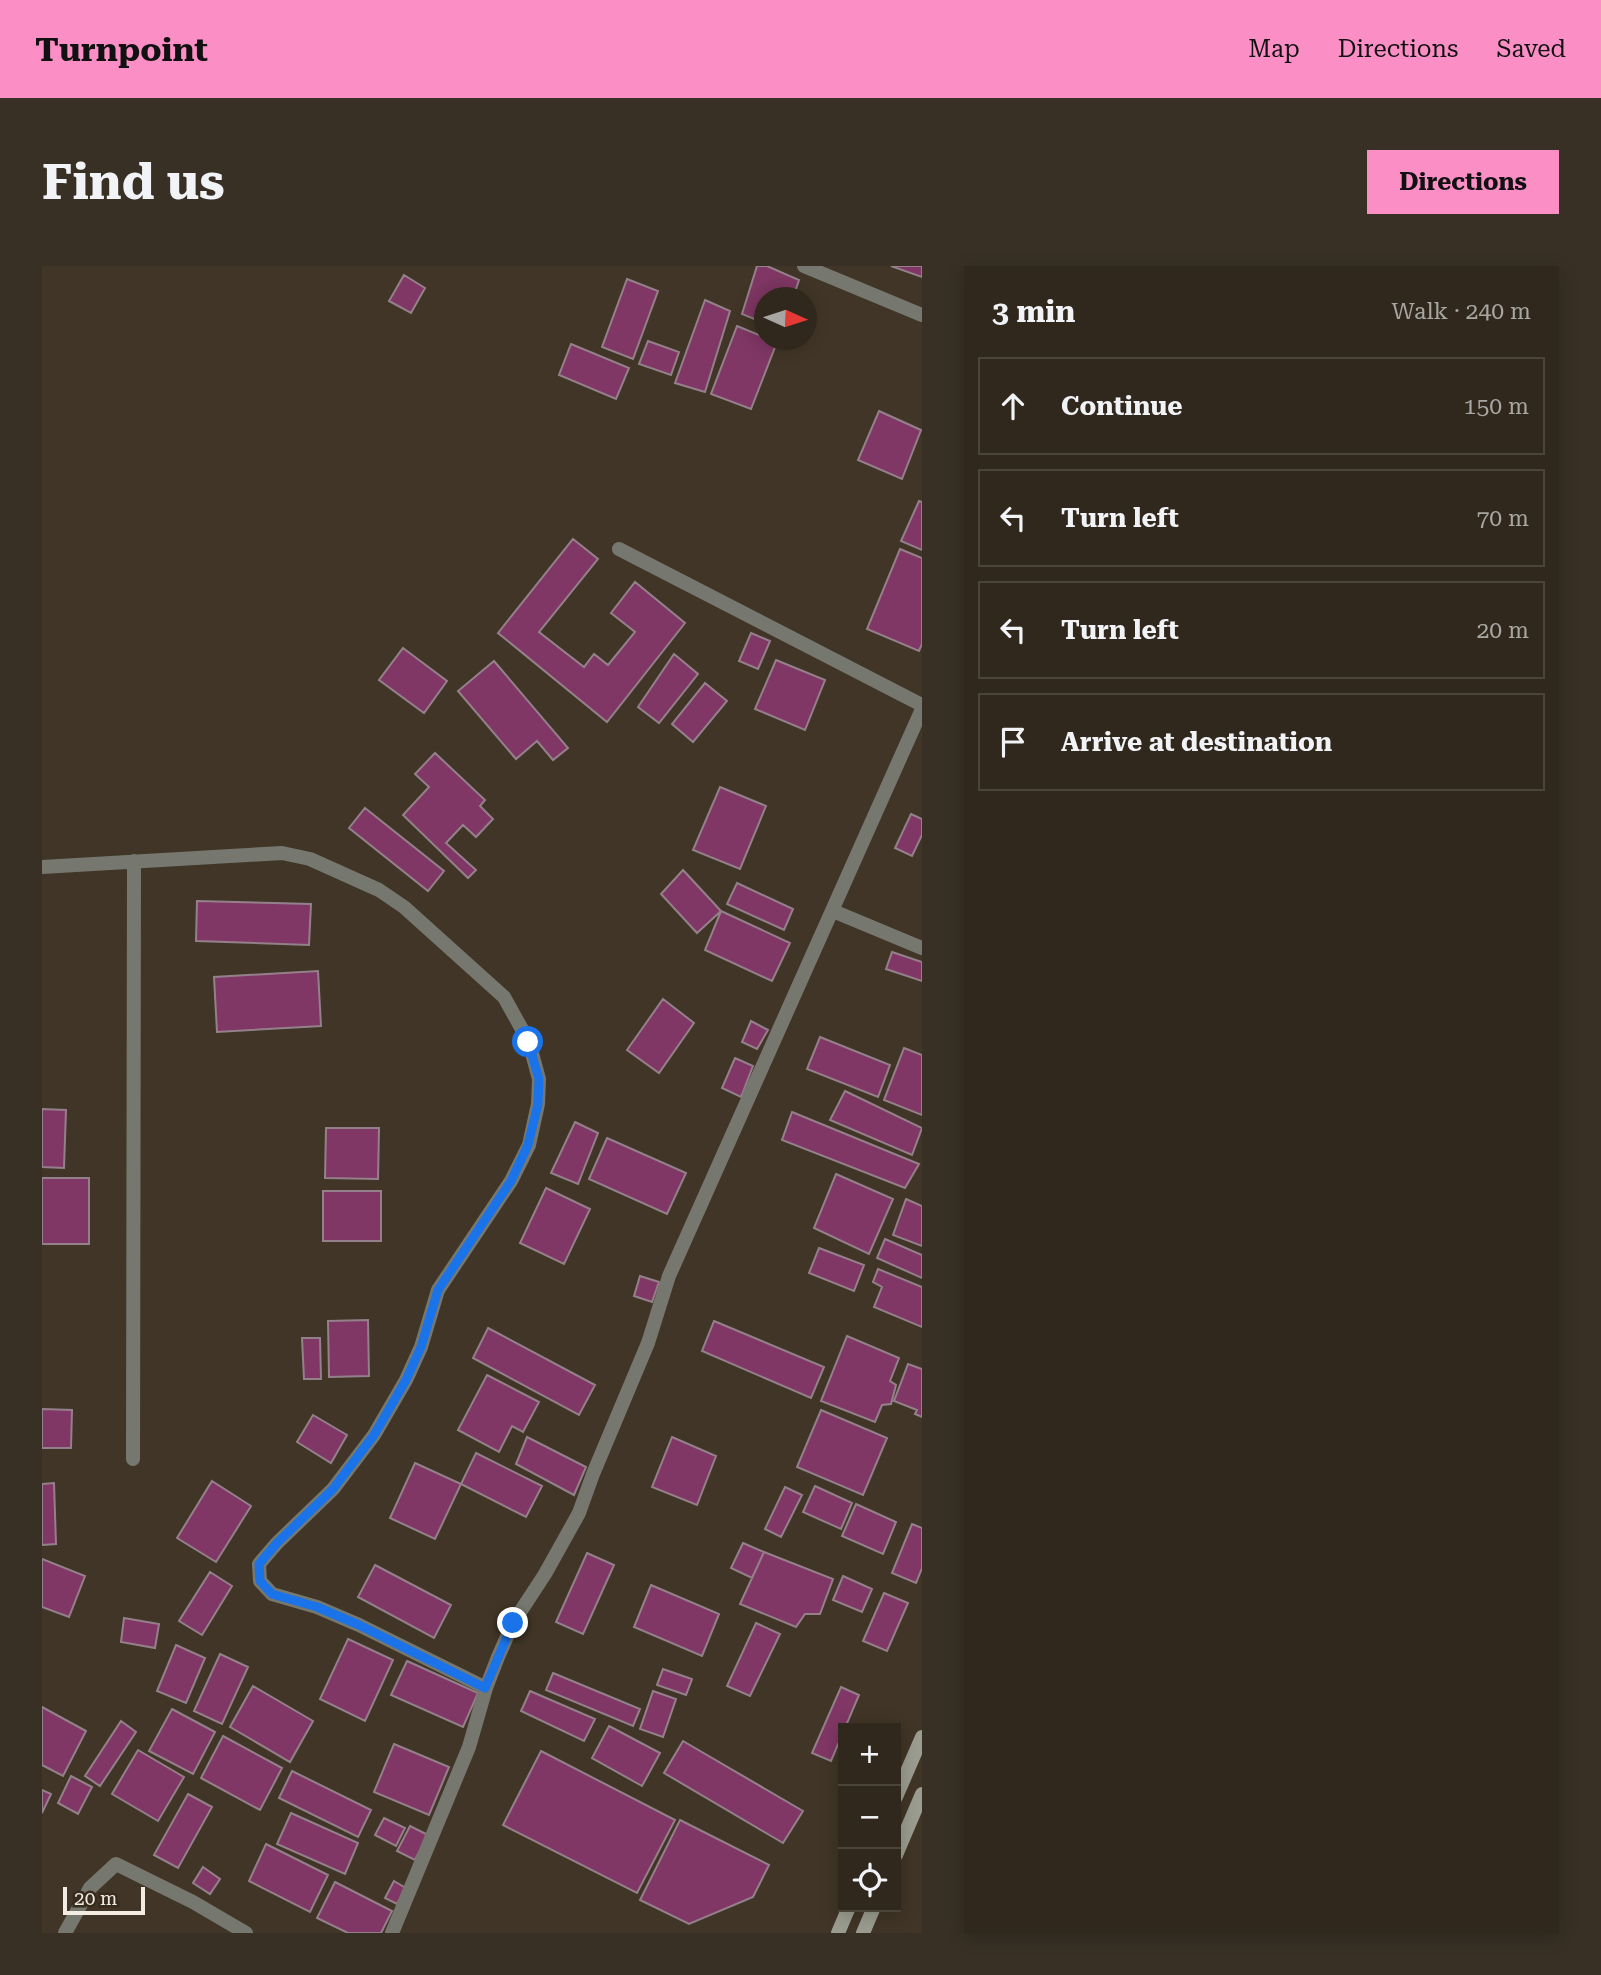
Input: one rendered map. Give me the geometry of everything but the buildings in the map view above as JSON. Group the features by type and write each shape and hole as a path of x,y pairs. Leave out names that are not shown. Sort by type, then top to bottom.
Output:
{"main road":[{"path":"901,1786 922,1737"},
{"path":"899,1849 922,1794"},
{"path":"838,1933 847,1912"},
{"path":"863,1933 872,1912"}],"street":[{"path":"804,266 922,315"},
{"path":"392,1933 469,1747 485,1688 513,1623 545,1574 579,1513 648,1343 669,1276 922,707 619,549"},
{"path":"42,867 282,853 310,859 379,890 404,907 503,997 528,1042 539,1079 538,1104 528,1145 511,1181 438,1290 416,1358 374,1435 333,1489 259,1564 260,1581 272,1594 317,1607 359,1625 485,1688"},
{"path":"134,861 134,1459"},
{"path":"833,911 922,948"},
{"path":"65,1933 90,1888 116,1864 193,1902 246,1933"}],"route":[{"path":"513,1623 485,1688 359,1625 317,1607 272,1594 260,1581 259,1564 333,1489 374,1435 406,1380 421,1347 438,1290 511,1181 528,1145 538,1104 539,1079 528,1042"}]}
